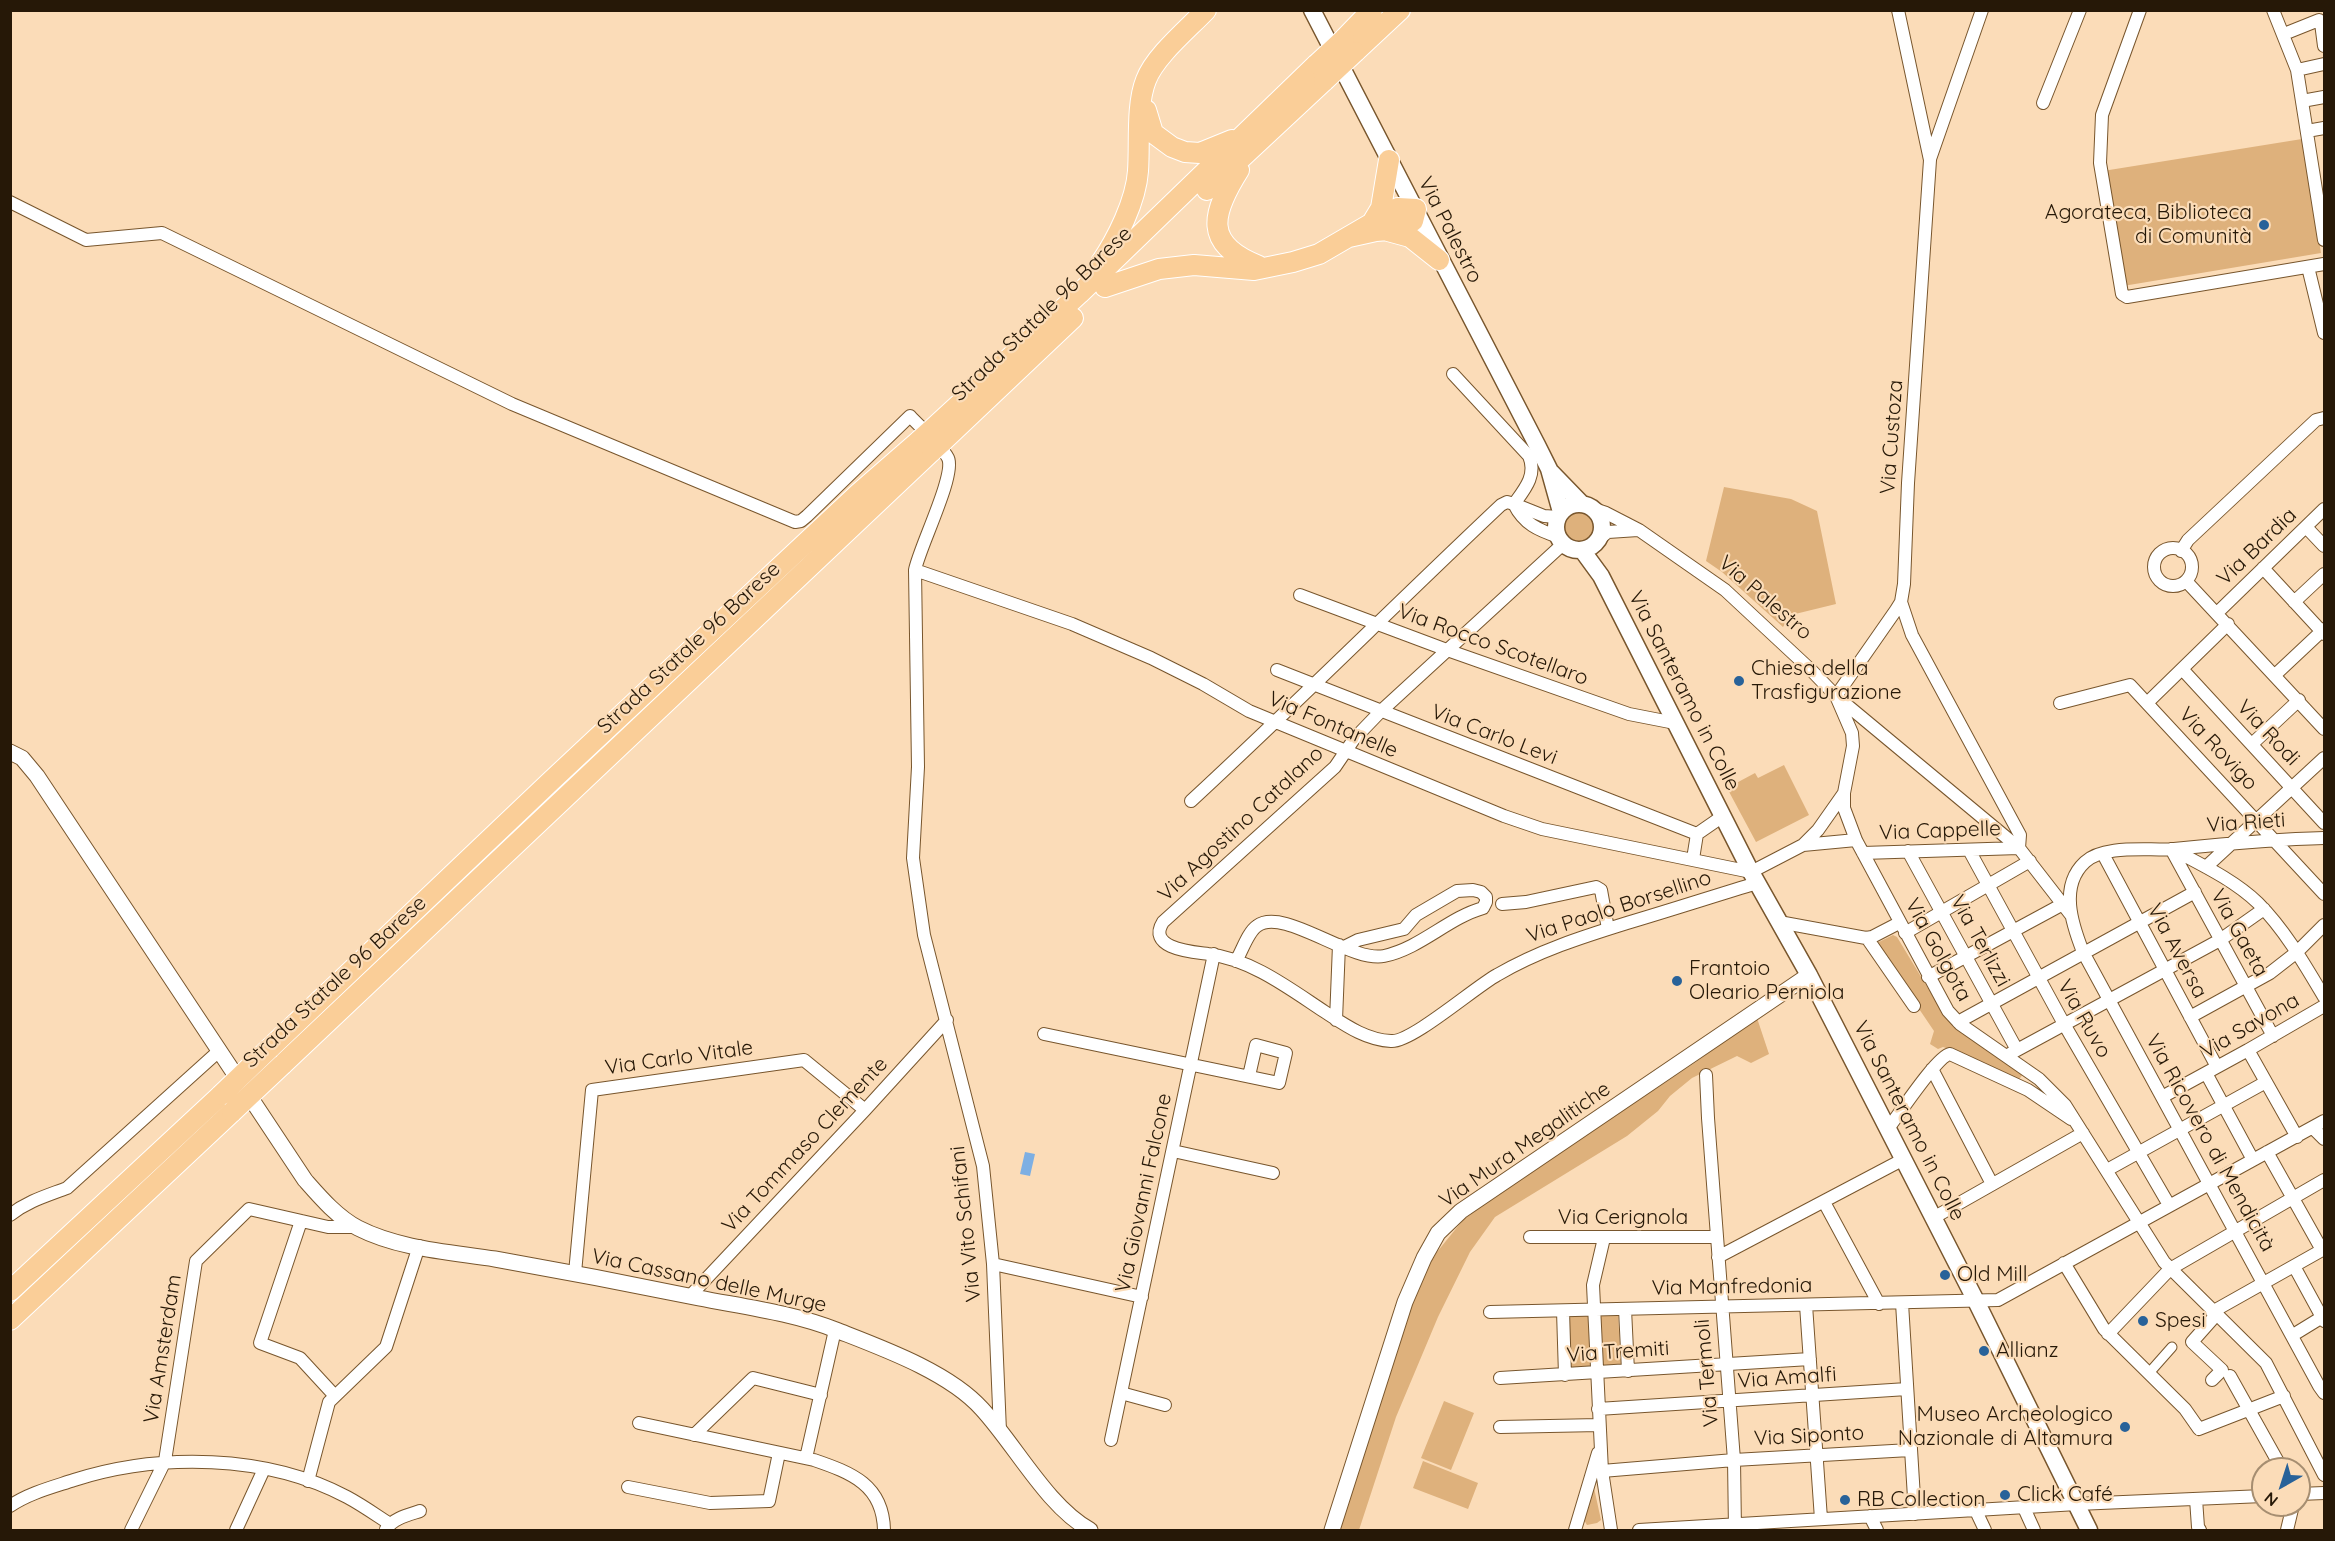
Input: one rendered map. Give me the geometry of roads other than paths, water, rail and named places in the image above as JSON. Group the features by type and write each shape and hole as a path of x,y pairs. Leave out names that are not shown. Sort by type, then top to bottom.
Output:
{"highway":[{"path":"1079,294 1123,224 1138,175 1142,92 1147,77 1206,10"},
{"name":"Strada Statale 96 Barese","path":"1350,45 1372,10"},
{"name":"Strada Statale 96 Barese","path":"10,1320 282,1065 931,441 1079,294 1253,137 1350,45 1400,10"},
{"path":"1142,92 1153,133 1172,147 1185,152 1200,153 1253,137"},
{"path":"1253,137 1224,194 1216,219 1223,244 1242,260 1267,269"},
{"name":"Strada Statale 96 Barese","path":"10,1291 859,493 931,441 1105,287 1253,137"},
{"path":"1379,227 1389,160"},
{"path":"1105,287 1159,269 1194,265 1267,269 1319,254 1349,237 1379,227 1398,208 1416,209"},
{"path":"1379,227 1410,237 1439,260"}],"main road":[{"name":"Via Palestro","path":"1312,10 1416,209 1439,260 1549,469 1560,515"},
{"name":"Via Palestro","path":"1549,469 1588,506"},
{"path":"1598,540 1582,550 1575,550 1561,540 1557,524 1560,515 1567,507 1588,506 1598,514 1603,526 1598,540 1601,576"},
{"path":"1582,550 1601,576"},
{"name":"Via Santeramo in Colle","path":"1601,576 1754,878 1809,975 1976,1301 2089,1530"}],"street":[{"path":"1898,10 1930,160"},
{"path":"1930,160 1982,10"},
{"path":"2043,104 2080,10"},
{"path":"2140,10 2102,115 2099,144 2100,163 2124,296 2325,264"},
{"path":"2273,10 2297,70 2307,131 2319,163 2324,231"},
{"path":"2284,34 2319,21 2325,46"},
{"path":"2297,70 2325,64"},
{"path":"2302,101 2325,97"},
{"path":"2307,131 2325,128"},
{"name":"Via Custoza","path":"1836,696 1891,619 1900,602 1904,584 1908,483 1930,160"},
{"name":"Via Vito Schifani","path":"10,202 86,240 162,232 512,404 795,522 807,516 910,416 947,457 950,465 915,570 918,767 913,858 924,935 983,1166 993,1264 1000,1431"},
{"path":"2308,267 2322,313 2325,333"},
{"path":"1453,374 1529,456 1533,471 1514,504"},
{"path":"2181,550 2188,540 2316,420 2325,418"},
{"path":"1191,801 1501,505 1507,502 1544,516 1560,515"},
{"path":"1344,752 1380,712 1561,540 1534,528 1520,516 1514,504"},
{"name":"Via Palestro","path":"1588,506 1639,530 1725,590 1812,670 1836,696 2019,848"},
{"name":"Via Bardia","path":"2217,613 2325,509"},
{"path":"2306,527 2325,546"},
{"path":"1598,540 1608,532 1639,530"},
{"path":"2169,549 2181,550 2186,554 2191,570 2186,581 2174,586 2158,578 2154,566 2159,555 2169,549"},
{"path":"2263,568 2324,632 2275,675"},
{"name":"Via Fontanelle","path":"915,570 1072,624 1151,658 1203,684 1249,711 1522,824 1693,859 1754,878"},
{"path":"2294,602 2325,573"},
{"path":"2186,581 2325,729"},
{"name":"Via Rocco Scotellaro","path":"1300,595 1629,714 1675,723"},
{"name":"Via Ricovero di Mendicità","path":"1900,602 1912,634 2020,835 2019,848 2068,909 2084,952 2109,1000 2323,1387"},
{"path":"2147,703 2228,624"},
{"name":"Via Rodi","path":"2182,669 2325,823"},
{"name":"Via Carlo Levi","path":"1277,670 1697,834"},
{"name":"Via Rovigo","path":"2060,703 2130,685 2325,894"},
{"path":"1803,845 1818,830 1844,793 1852,739 1846,717 1836,696"},
{"path":"2253,744 2299,700"},
{"name":"Via Cassano delle Murge","path":"10,752 22,758 37,776 305,1180 332,1208 356,1227 377,1236 419,1246 575,1273 756,1309 835,1330 933,1372 949,1382 982,1409 1074,1526 1090,1530"},
{"name":"Via Agostino Catalano","path":"1214,954 1172,948 1163,940 1160,927 1335,768 1344,752"},
{"path":"2206,867 2325,758"},
{"name":"Via Golgota","path":"1844,793 1844,808 1856,840 1948,1011 1958,1022 2012,1053 2065,1105 2170,1269 2266,1363 2320,1456 2325,1475"},
{"path":"1693,859 1697,834 1723,816"},
{"name":"Via Rieti","path":"2171,849 2275,839 2325,838"},
{"path":"1803,845 1856,840"},
{"name":"Via Paolo Borsellino","path":"1214,954 1236,961 1270,978 1336,1020 1369,1036 1399,1041 1487,980 1541,951 1754,878 1803,845"},
{"name":"Via Cappelle","path":"1863,853 2019,848"},
{"path":"1928,977 2013,931 2068,909 2070,885 2077,872 2088,860 2123,850 2171,849 2206,867 2246,893 2264,909 2297,952 2325,998"},
{"name":"Via Gaeta","path":"2171,849 2273,1036"},
{"name":"Via Ruvo","path":"1969,850 2064,1024 2169,1205"},
{"name":"Via Terlizzi","path":"1908,851 1991,1003 2012,1053"},
{"name":"Via Aversa","path":"2103,854 2190,1017 2224,1106 2253,1160"},
{"path":"1779,922 1867,938 1902,928 1941,912 2030,861"},
{"path":"1236,961 1256,926 1266,921 1296,927 1366,956 1384,956 1405,949 1484,903 1526,902 1596,886 1601,890 1608,929"},
{"path":"1342,946 1404,929 1416,915 1457,891 1481,892 1484,903"},
{"path":"1958,1022 2195,892"},
{"path":"2012,1053 2220,939 2264,909"},
{"path":"2190,1017 2270,973 2297,952 2325,925"},
{"path":"1867,938 1914,1005"},
{"path":"1336,1020 1342,946"},
{"name":"Via Giovanni Falcone","path":"1111,1440 1214,954"},
{"name":"Via Mura Megalitiche","path":"1332,1530 1405,1302 1424,1258 1438,1233 1470,1205 1809,975"},
{"name":"Via Savona","path":"2162,1097 2325,1006"},
{"name":"Via Tommaso Clemente","path":"690,1296 947,1020"},
{"path":"1044,1034 1249,1077"},
{"path":"10,1215 42,1196 67,1188 220,1050"},
{"path":"2248,1050 2297,1137"},
{"name":"Via Golgota","path":"1932,1069 1946,1054 1950,1054 2028,1090 2080,1128"},
{"name":"Via Carlo Vitale","path":"575,1273 592,1090 804,1060 865,1110"},
{"path":"1887,1130 1932,1069 1992,1184"},
{"name":"Via Termoli","path":"1707,1075 1716,1237 1734,1460 1735,1528"},
{"path":"2108,1170 2266,1082"},
{"name":"Via Manfredonia","path":"1490,1312 1998,1300 2325,1121"},
{"path":"1933,1218 1992,1184 2080,1128"},
{"path":"2313,1128 2325,1139"},
{"path":"1173,1151 1273,1173"},
{"path":"2212,1380 2222,1371 2192,1342 2214,1314 2264,1282 2323,1249 2267,1152"},
{"path":"1718,1257 1902,1160"},
{"path":"2108,1334 2170,1269 2325,1180"},
{"path":"1824,1202 1879,1304"},
{"name":"Via Amsterdam","path":"165,1461 196,1261 249,1209 301,1221"},
{"path":"335,1396 300,1358 260,1343 301,1221 328,1227 356,1227"},
{"name":"Via Cerignola","path":"1530,1237 1716,1237"},
{"path":"1604,1238 1593,1285 1600,1446 1611,1530"},
{"path":"308,1481 329,1402 386,1347 419,1246"},
{"path":"2064,1263 2108,1334 2185,1409 2199,1429 2284,1396"},
{"path":"993,1264 1142,1297"},
{"path":"2293,1335 2324,1318 2294,1266"},
{"path":"1902,1303 1915,1514"},
{"path":"1806,1305 1816,1455 1814,1523"},
{"path":"1625,1309 1628,1371"},
{"path":"1563,1311 1565,1375"},
{"path":"806,1458 835,1330"},
{"path":"2148,1373 2172,1347"},
{"name":"Via Tremiti","path":"1500,1378 1810,1359"},
{"path":"2230,1376 2275,1457"},
{"path":"694,1435 753,1378 820,1395"},
{"name":"Via Amalfi","path":"1598,1408 1907,1389"},
{"path":"1121,1393 1165,1405"},
{"path":"639,1423 806,1458 837,1468 862,1481 881,1505 884,1530"},
{"path":"1500,1427 1599,1425"},
{"path":"1575,1530 1600,1446"},
{"name":"Via Siponto","path":"1602,1471 1734,1460 1910,1450"},
{"path":"628,1487 710,1503 769,1501 779,1453"},
{"path":"131,1530 165,1461"},
{"path":"10,1506 53,1486 94,1473 165,1461 231,1464 264,1469 308,1481 346,1496 388,1527 403,1516 420,1511"},
{"path":"236,1530 264,1469"},
{"path":"1639,1530 1735,1528 1814,1523 1870,1516 2251,1497"},
{"path":"2196,1499 2200,1530"},
{"path":"2024,1508 2034,1530"},
{"path":"1976,1511 1985,1530"},
{"path":"1870,1516 1877,1530"}],"water":[{"path":"1025,1152 1035,1154 1030,1176 1020,1174"}],"place":[{"name":"Agorateca, Biblioteca di Comunità","path":"2264,225"},
{"name":"Chiesa della Trasfigurazione","path":"1739,681"},
{"name":"Frantoio Oleario Perniola","path":"1677,981"},
{"name":"Old Mill","path":"1945,1275"},
{"name":"Spesi","path":"2143,1321"},
{"name":"Allianz","path":"1984,1351"},
{"name":"Museo Archeologico Nazionale di Altamura","path":"2125,1427"},
{"name":"Click Café","path":"2005,1495"},
{"name":"RB Collection","path":"1845,1500"}]}
